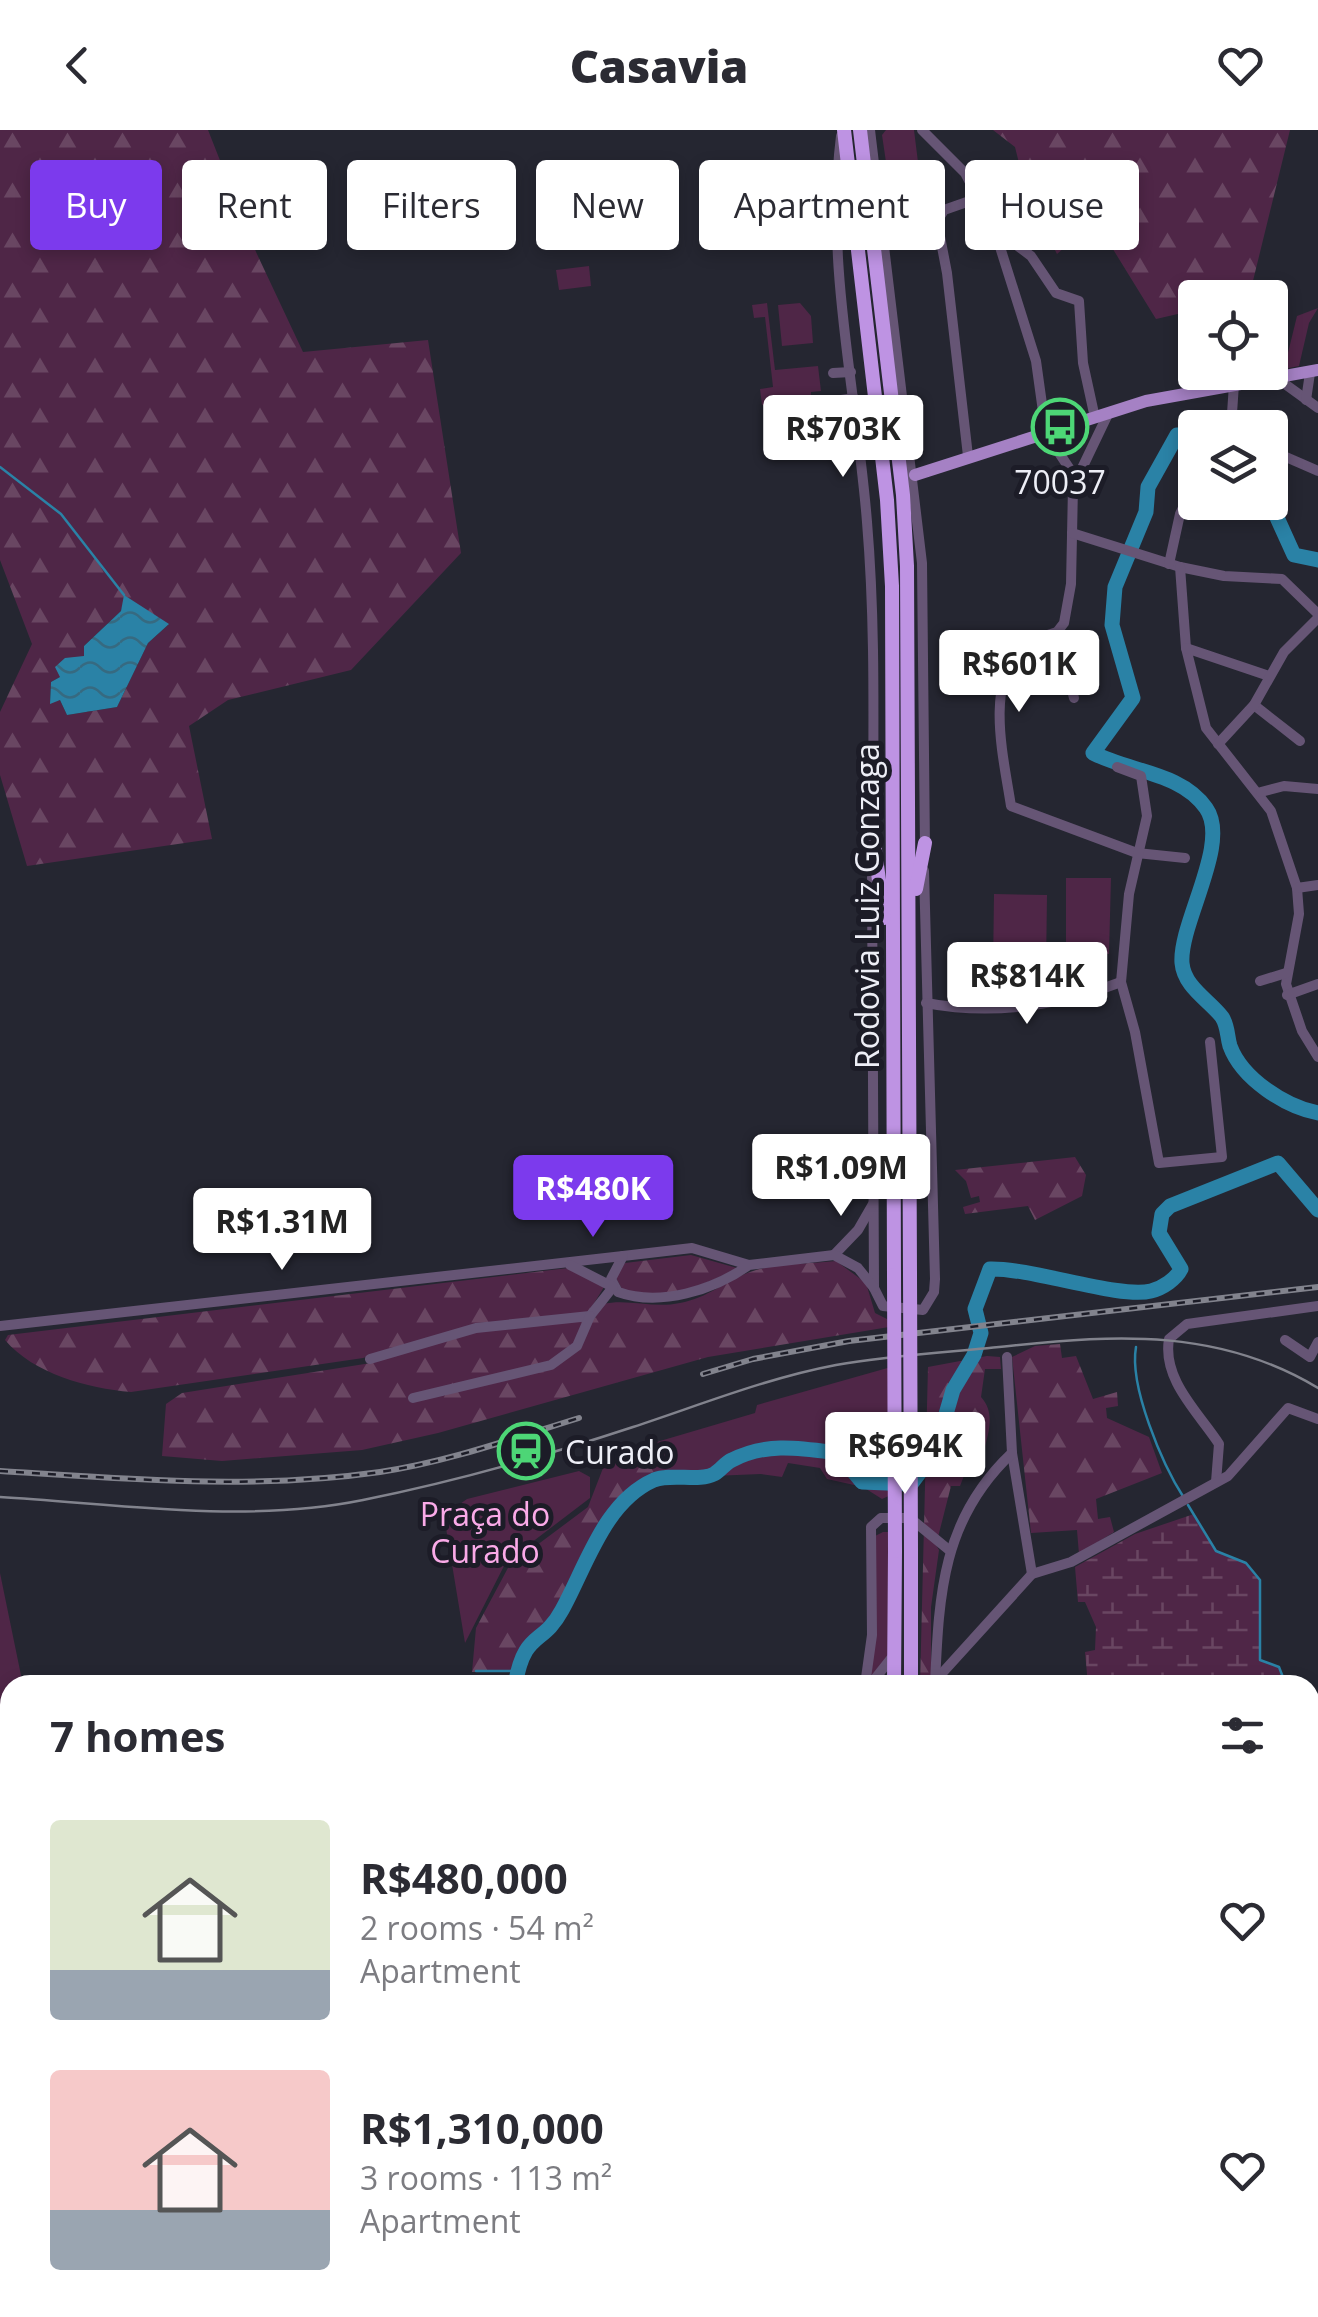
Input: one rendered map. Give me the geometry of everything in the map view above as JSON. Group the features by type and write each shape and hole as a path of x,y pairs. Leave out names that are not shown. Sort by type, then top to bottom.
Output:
{"highway":[{"name":"Rodovia Luiz Gonzaga","path":"842,130 885,480 892,586 894,1276 910,1675"},
{"name":"Rodovia Luiz Gonzaga","path":"860,130 903,495 910,919 910,1274 903,1551 894,1675"},
{"path":"873,835 891,968"},
{"path":"910,919 925,843"}],"main road":[{"path":"1288,377 1314,372"},
{"path":"915,475 1196,390"}],"street":[{"path":"842,130 834,211 873,633 874,1288 878,1301 898,1310 923,1310 934,1292 926,1002 926,631 915,475 870,130"},
{"path":"922,130 965,174"},
{"path":"965,204 938,216 968,456"},
{"path":"1001,250 1036,361 1046,433 1075,476"},
{"path":"1023,250 1056,293 1079,301 1083,363 1102,416 1075,476 1069,516 1072,533 1066,618 1057,632 1020,644 1004,679 999,716 1012,806 1137,852 1185,858"},
{"path":"833,373 851,372"},
{"path":"1306,400 1314,372"},
{"path":"1288,386 1318,408"},
{"path":"835,401 854,398"},
{"path":"1288,458 1318,472"},
{"path":"1179,520 1175,566 1186,648 1206,728 1261,792 1297,888 1299,914 1286,973 1287,996 1318,1057"},
{"path":"1072,533 1175,566 1224,576 1282,579 1318,616 1284,652 1254,704 1218,744"},
{"path":"1057,632 1074,698"},
{"path":"1186,648 1269,676"},
{"path":"1254,704 1300,741"},
{"path":"1117,768 1141,776 1147,816 1137,852 1121,982 1135,1032 1158,1163 1222,1156 1210,1042"},
{"path":"1261,792 1284,786 1318,788"},
{"path":"1297,888 1318,886"},
{"path":"1260,981 1286,973"},
{"path":"926,1002 978,1009 1042,1005 1121,982"},
{"path":"1287,996 1318,984"},
{"path":"834,1255 858,1230 873,1204"},
{"path":"0,1326 692,1248 749,1266 834,1255 858,1268 874,1288"},
{"path":"413,1398 551,1365 577,1346 590,1316 613,1287 612,1272 623,1256"},
{"path":"569,1264 638,1298 727,1281 749,1266"},
{"path":"1216,1482 1219,1444 1187,1401 1168,1357 1169,1340 1187,1324 1318,1306"},
{"path":"370,1359 476,1328 590,1316"},
{"path":"1284,1340 1310,1358 1318,1342"},
{"path":"1007,1358 1012,1453 1032,1574"},
{"path":"942,1675 1032,1574 1070,1562 1216,1482 1240,1466 1284,1411 1295,1408 1318,1419"},
{"path":"935,1675 938,1612 949,1550 974,1502 1012,1453"},
{"path":"868,1675 872,1634 871,1527 881,1518 910,1518 949,1550"},
{"path":"876,1675 894,1656"}],"green space":[{"path":"0,130 208,130 220,160 182,160 182,250 255,250 303,352 428,340 461,553 351,670 228,700 189,726 212,839 27,866 0,775 0,712 32,644 0,560","holes":["125,596 168,625 148,643 117,707 67,715 60,700 50,703 51,682 60,677 64,663 85,656 84,646 121,611"]},
{"path":"886,130 914,130 918,160 886,160 882,135"},
{"path":"993,130 1290,130 1253,280 1178,280 1178,314 1156,319 1113,250 1139,250 1139,160 1018,160 1015,147"},
{"path":"589,266 591,286 559,290 556,270"},
{"path":"767,303 775,370 818,366 821,391 811,392 811,399 762,405 760,389 773,387 765,317 754,318 752,305"},
{"path":"800,303 811,316 813,343 782,346 778,305"},
{"path":"1318,308 1309,323 1299,366 1288,368 1288,353 1297,316"},
{"path":"1066,878 1111,878 1109,954 1066,954"},
{"path":"994,894 1047,895 1046,970 993,969"},
{"path":"1075,1157 1086,1175 1082,1196 1035,1220 1028,1206 965,1214 963,1207 980,1202 979,1196 971,1198 966,1181 955,1170"},
{"path":"691,1255 737,1268 697,1286 653,1295 624,1293 615,1276 625,1263"},
{"path":"836,1261 866,1283 875,1313 887,1319 889,1327 708,1357 438,1433 362,1450 222,1461 162,1456 166,1404 182,1393 371,1363 478,1331 595,1318 603,1304 680,1303 760,1269"},
{"path":"568,1268 604,1287 588,1313 474,1325 363,1358 131,1392 62,1377 31,1362 5,1340 8,1335"},
{"path":"1060,1344 1062,1358 1076,1356 1093,1399 1117,1392 1118,1406 1106,1408 1107,1418 1149,1437 1162,1473 1096,1499 1098,1519 1110,1517 1114,1532 1079,1554 1077,1530 1031,1533 1012,1357 1035,1346"},
{"path":"987,1356 1000,1357 1001,1369 985,1369 981,1397 990,1422 984,1450 972,1455 960,1486 951,1486 936,1545 939,1550 931,1607 931,1675 920,1675 928,1367"},
{"path":"891,1367 891,1495 882,1499 863,1487 827,1479 820,1468 788,1463 782,1477 761,1474 664,1478 660,1441 755,1413 757,1405"},
{"path":"660,1441 664,1478 644,1485 613,1515 570,1600 559,1617 528,1646 517,1671 472,1672 476,1628 509,1566 588,1507 605,1463"},
{"name":"Praça do Curado","path":"579,1471 590,1477 590,1498 506,1562 465,1643 446,1528 450,1511 467,1499"},
{"path":"1194,1514 1216,1551 1246,1563 1260,1580 1260,1660 1279,1667 1282,1675 1087,1675 1085,1652 1095,1650 1096,1627 1085,1602 1078,1602 1075,1567 1135,1534"},
{"path":"888,1532 892,1598 890,1648 876,1675 867,1675 871,1538"},
{"path":"0,1573 21,1675 0,1675"}],"water":[{"path":"124,595 169,624 148,643 117,707 67,715 60,700 50,704 51,682 60,677 55,667 65,658 84,656 84,646 121,611"}],"waterway":[{"path":"1178,435 1148,487 1146,512 1115,587 1112,625 1133,698 1093,753 1169,780 1206,808 1212,823 1212,841 1183,946 1184,972 1222,1017 1230,1046 1244,1070 1279,1098 1318,1113"},
{"path":"0,467 61,514 124,595"},
{"path":"1278,520 1294,555 1318,560"},
{"path":"517,1675 529,1646 555,1622 609,1519 637,1490 654,1480 708,1476 745,1454 784,1448 838,1453 862,1482 911,1484 935,1452 953,1390 974,1355 981,1333 975,1309 990,1269 1118,1291 1156,1290 1181,1269 1159,1233 1162,1214 1170,1206 1278,1163 1318,1210"},
{"path":"1136,1347 1142,1403 1157,1446 1184,1498"},
{"path":"1188,1505 1216,1551 1246,1563 1260,1580 1260,1660 1279,1667 1282,1675"},
{"path":"476,1671 517,1671"}],"tram line":[{"path":"0,1497 182,1510 273,1511 318,1507 499,1468 810,1370 1050,1342 1129,1338 1206,1346 1244,1355 1318,1388"}],"railway":[{"path":"703,1374 753,1359 849,1341 1318,1287"},
{"path":"0,1471 238,1482 333,1477 431,1462 579,1418"}],"place":[{"name":"70037","path":"1060,427"},
{"name":"Curado","path":"526,1451"}]}
